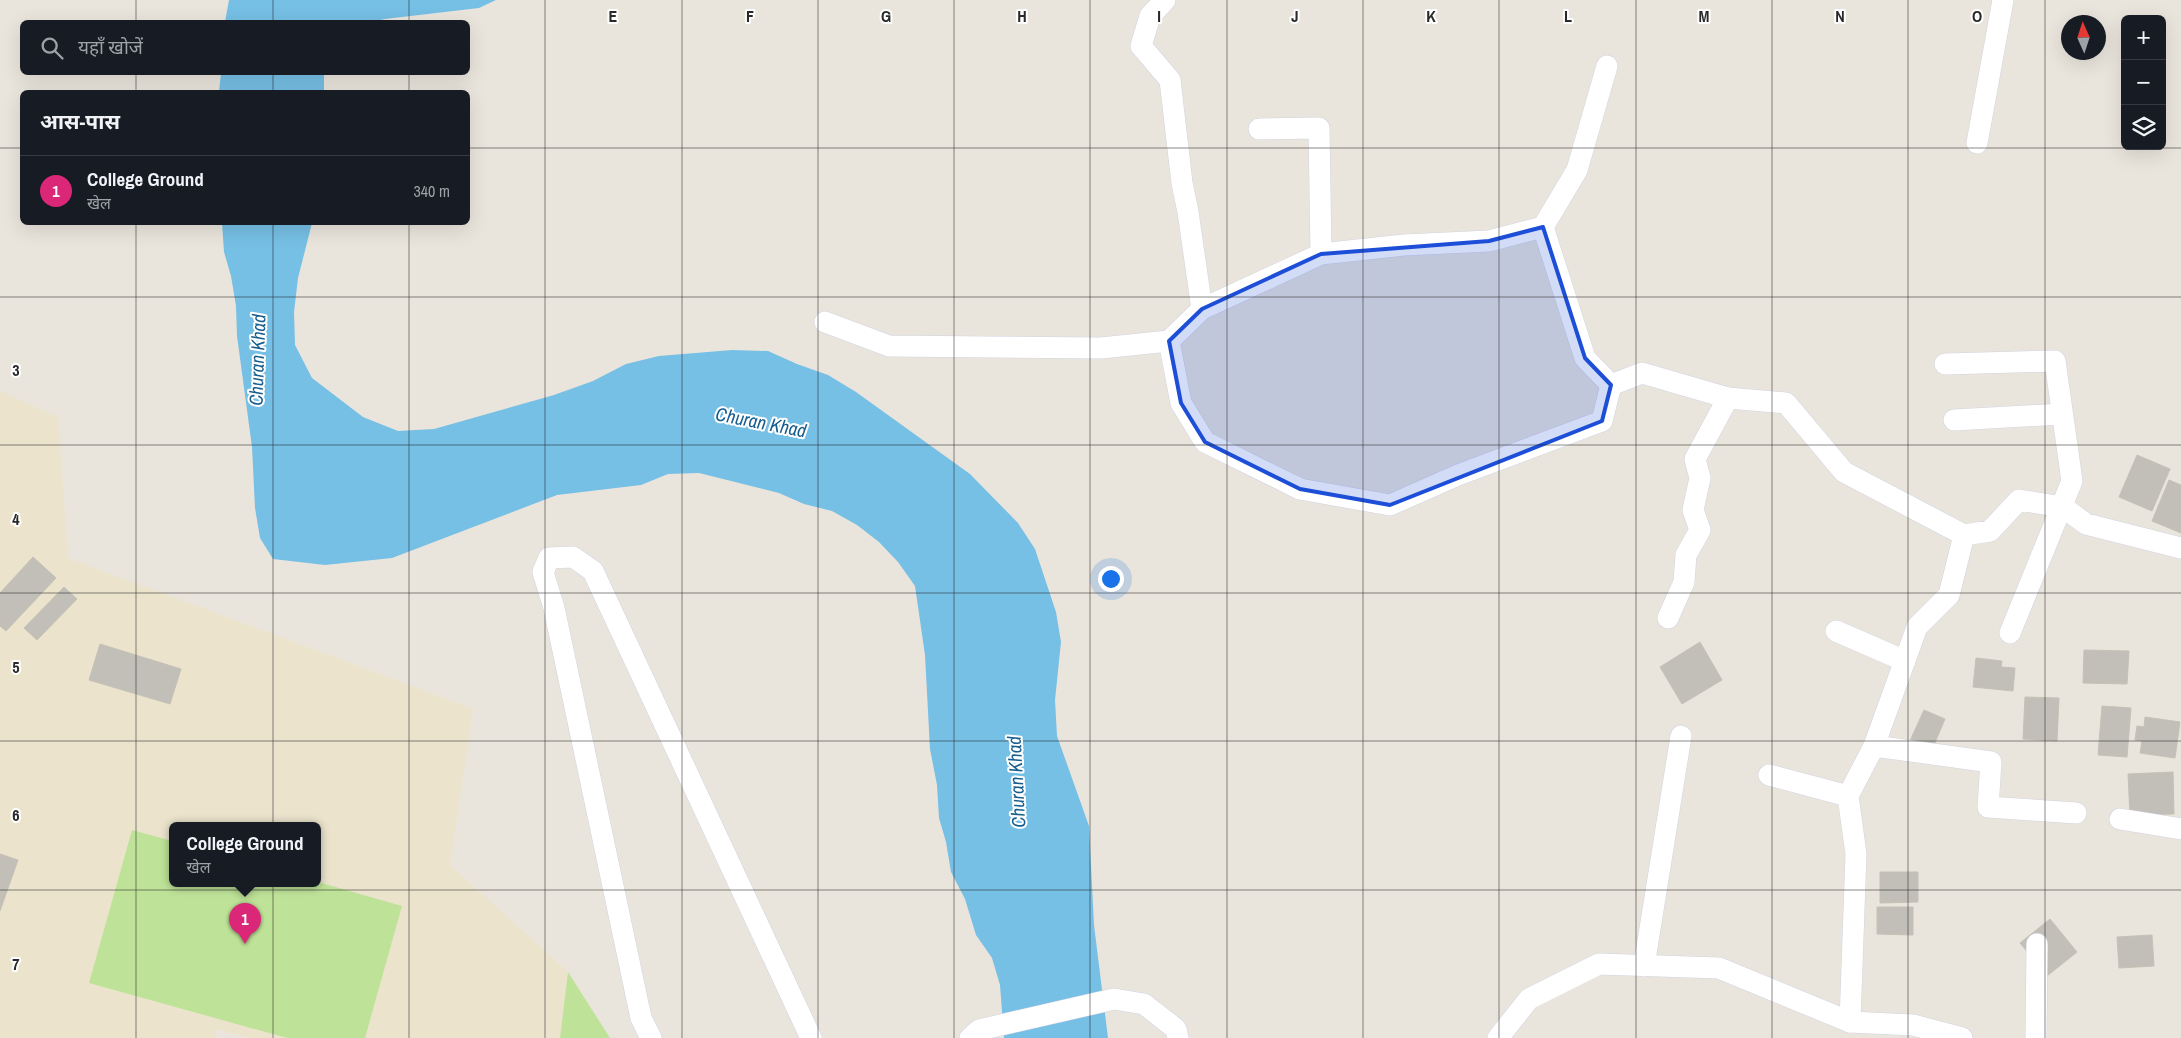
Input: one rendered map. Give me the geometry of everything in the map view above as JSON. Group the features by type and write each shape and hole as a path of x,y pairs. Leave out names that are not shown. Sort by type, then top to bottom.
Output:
{"street":[{"path":"1165,0 1150,16 1141,46 1170,80 1182,183 1202,309"},
{"path":"1977,143 2003,0"},
{"path":"825,322 889,346 1101,348 1169,341 1202,309 1321,254 1404,246 1489,241 1543,226 1577,170 1607,66"},
{"path":"1259,129 1319,128 1321,254"},
{"path":"1543,226 1585,358 1611,385"},
{"path":"1169,341 1180,402 1205,442 1300,489 1390,505 1458,476 1602,420 1611,385"},
{"path":"1945,364 2055,361 2072,481 2010,633"},
{"path":"1611,385 1642,373 1728,398 1786,402 1844,472 1964,534 1990,531 2019,500 2063,507 2086,524 2181,548"},
{"path":"1668,618 1684,582 1686,555 1700,530 1693,510 1700,478 1695,459 1728,398"},
{"path":"1954,420 2062,414"},
{"path":"1850,1022 1856,854 1848,796 1874,746 1917,627 1949,595 1964,534"},
{"path":"651,1038 641,1018 554,608 543,572 548,558 573,557 593,571 811,1038"},
{"path":"1836,630 1905,661"},
{"path":"1644,966 1681,736"},
{"path":"1874,746 1991,762 1988,807 2076,813"},
{"path":"1769,775 1848,796"},
{"path":"2120,819 2181,829"},
{"path":"2036,1038 2037,944"},
{"path":"1498,1038 1529,999 1599,964 1719,968 1850,1022 1962,1038"},
{"path":"975,1034 1114,998 1144,1004 1176,1029 1178,1038"}],"highlighted area":[{"path":"1543,227 1585,358 1611,385 1602,421 1390,505 1300,489 1205,442 1181,403 1169,341 1202,309 1321,254 1489,241"}],"shaded area":[{"path":"0,391 58,417 68,558 473,709 450,865 568,972 560,1038 249,1038 217,1029 215,1038 0,1038"}],"green space":[{"path":"132,830 169,840 169,887 321,887 321,883 402,906 365,1038 287,1038 89,983"},
{"path":"568,972 610,1038 560,1038"}],"water":[{"path":"229,0 496,0 479,8 380,20 225,20"},
{"path":"221,75 324,75 324,90 219,90"},
{"name":"Churan Khad","path":"222,225 311,225 298,278 294,312 295,345 312,378 363,417 398,431 434,429 554,395 593,381 626,364 659,356 732,350 768,351 828,375 856,392 970,474 1018,523 1035,549 1056,612 1061,642 1055,700 1057,736 1089,826 1094,925 1108,1038 1004,1038 1000,985 992,958 976,935 965,899 951,872 946,842 939,818 937,785 930,749 925,655 915,586 898,562 879,542 857,525 832,511 804,504 779,493 699,473 668,474 641,485 557,495 392,558 325,565 273,559 260,538 255,508 252,447 237,336 236,306 231,276 224,252"}],"building":[{"path":"2137,455 2170,469 2152,511 2119,497"},
{"path":"2169,480 2181,485 2181,533 2152,521"},
{"path":"33,557 56,578 6,631 0,626 0,593"},
{"path":"64,587 77,599 37,640 24,628"},
{"path":"1700,642 1722,680 1682,704 1660,667"},
{"path":"100,644 181,669 170,704 89,680"},
{"path":"2084,650 2129,651 2127,684 2083,683"},
{"path":"1976,658 2002,661 2001,667 2015,668 2013,691 1973,687"},
{"path":"2025,697 2059,698 2057,741 2023,739"},
{"path":"2102,706 2131,708 2127,757 2098,755"},
{"path":"1924,710 1945,719 1931,752 1909,743"},
{"path":"2145,717 2180,722 2175,758 2140,753 2142,741 2135,740 2137,726 2144,727"},
{"path":"2173,772 2174,814 2130,815 2128,774"},
{"path":"0,854 18,860 0,911"},
{"path":"1880,872 1918,872 1918,902 1880,903"},
{"path":"1877,907 1913,907 1913,935 1877,934"},
{"path":"2050,919 2077,952 2047,976 2020,943"},
{"path":"2152,935 2154,966 2119,968 2117,937"}],"place":[{"name":"College Ground","path":"245,944"}]}
